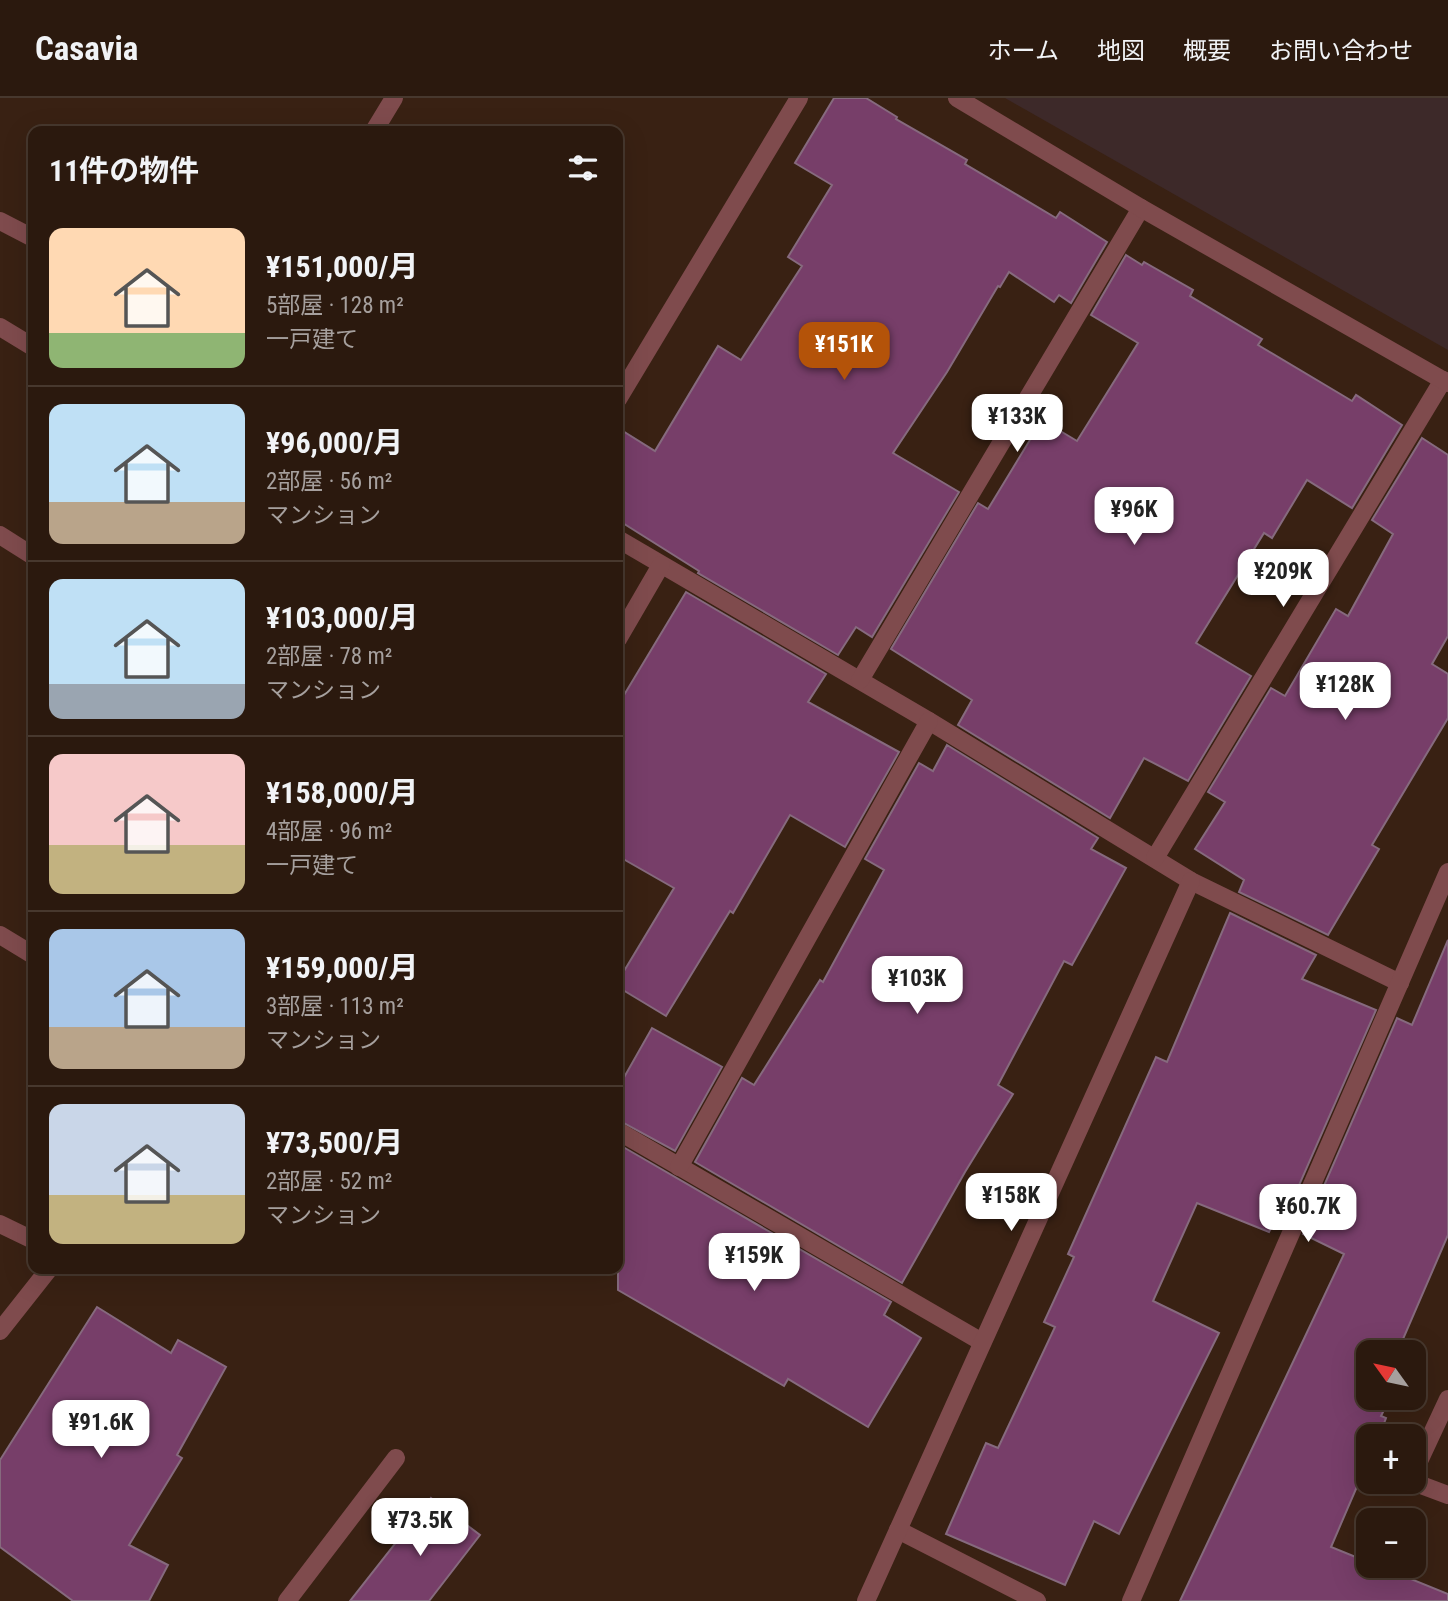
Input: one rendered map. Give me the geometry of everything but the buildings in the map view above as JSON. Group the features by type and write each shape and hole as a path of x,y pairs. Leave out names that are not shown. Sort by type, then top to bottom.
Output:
{"street":[{"path":"377,126 394,98"},
{"path":"623,391 800,98"},
{"path":"957,98 1141,208 1445,382 1155,858"},
{"path":"860,680 1141,208"},
{"path":"0,221 28,235"},
{"path":"0,327 28,344"},
{"path":"0,535 28,553"},
{"path":"623,542 929,720 1191,881 1401,983"},
{"path":"623,630 661,565"},
{"path":"679,1167 929,720"},
{"path":"1131,1601 1448,872"},
{"path":"866,1601 1191,881"},
{"path":"0,935 28,952"},
{"path":"623,1134 982,1342"},
{"path":"0,1224 28,1238"},
{"path":"0,1331 45,1274"},
{"path":"1426,1446 1448,1399"},
{"path":"287,1601 396,1458"},
{"path":"1426,1487 1448,1495"},
{"path":"898,1530 1038,1601"}],"shaded area":[{"path":"1005,98 1448,98 1448,350"}]}
